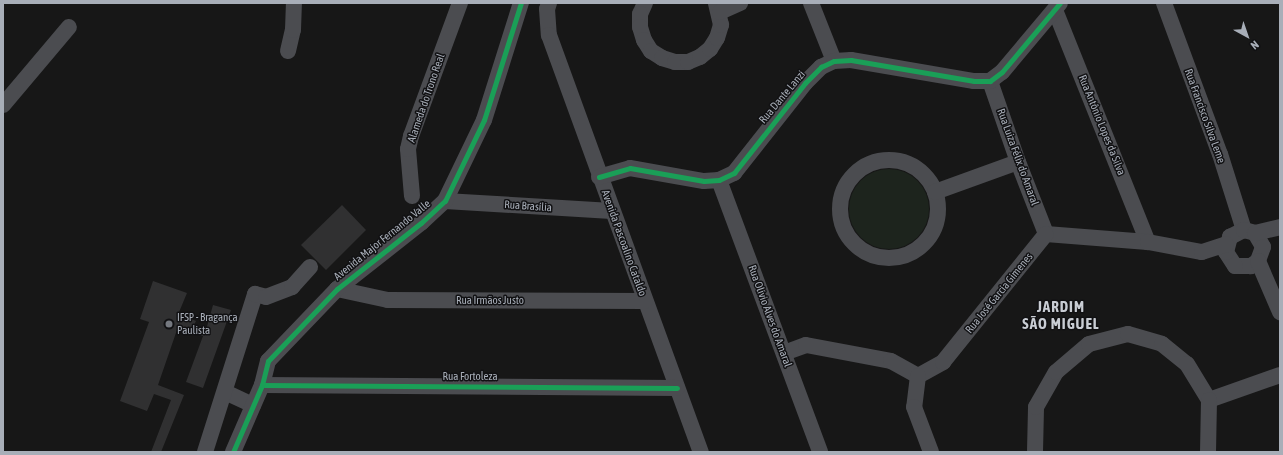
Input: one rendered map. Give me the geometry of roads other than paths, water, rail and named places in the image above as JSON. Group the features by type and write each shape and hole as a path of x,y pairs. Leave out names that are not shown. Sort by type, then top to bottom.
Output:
{"street":[{"path":"288,51 293,30 294,3"},
{"name":"Alameda do Trono Real","path":"412,196 408,149 411,136 460,3"},
{"name":"Avenida Major Fernando Valle","path":"233,452 262,385 268,360 337,289 421,223 445,201 484,120 521,3"},
{"path":"645,3 640,14 640,27 644,40 651,51 675,62 688,62 700,57 710,49 719,32 718,8 740,3"},
{"path":"811,3 834,61"},
{"name":"Rua Francisco Silva Leme","path":"1164,3 1249,232"},
{"name":"Avenida Pascoalino Cataldo","path":"548,6 549,35 599,177 701,452"},
{"path":"990,81 1002,72 1057,6"},
{"name":"Rua Antônio Lopes da Silva","path":"1057,6 1148,242"},
{"path":"3,105 69,27"},
{"name":"Rua Dante Lanzi","path":"719,180 734,172 805,83 821,67 834,61 851,60 974,81 990,81"},
{"name":"Rua Luiza Félix do Amaral","path":"990,81 1018,162 1046,234"},
{"path":"884,160 900,161 915,167 927,178 935,192 938,208 936,224 928,238 916,249 902,256 886,258 870,254 860,249 846,233 840,218 840,202 845,186 855,173 868,164 884,160"},
{"path":"935,192 1018,162"},
{"path":"599,177 630,168 704,181 719,180"},
{"name":"Rua Olívio Alves do Amaral","path":"719,180 820,452"},
{"name":"Rua Brasília","path":"445,201 612,212"},
{"path":"1258,261 1243,268 1235,266 1229,260 1226,244 1230,237 1280,227"},
{"path":"1249,232 1263,247 1258,261 1280,312"},
{"path":"1046,234 1148,242 1202,252 1226,244"},
{"name":"Rua José Garcia Gimenes","path":"918,376 943,362 1046,234"},
{"path":"205,452 255,294 266,298 292,287 310,267"},
{"name":"Rua Irmãos Justo","path":"337,289 388,300 645,301"},
{"path":"1035,452 1036,407 1056,372 1089,344 1128,334 1162,344 1187,364 1209,400 1208,452"},
{"path":"784,353 806,345 891,361 918,376 914,407 931,452"},
{"path":"1209,400 1280,375"},
{"name":"Rua Fortoleza","path":"262,385 677,388"},
{"path":"225,392 253,405"}],"place":[{"name":"IFSP - Bragança Paulista","path":"169,324"}],"district":[{"name":"JARDIM SÃO MIGUEL","path":"1061,314"}]}
